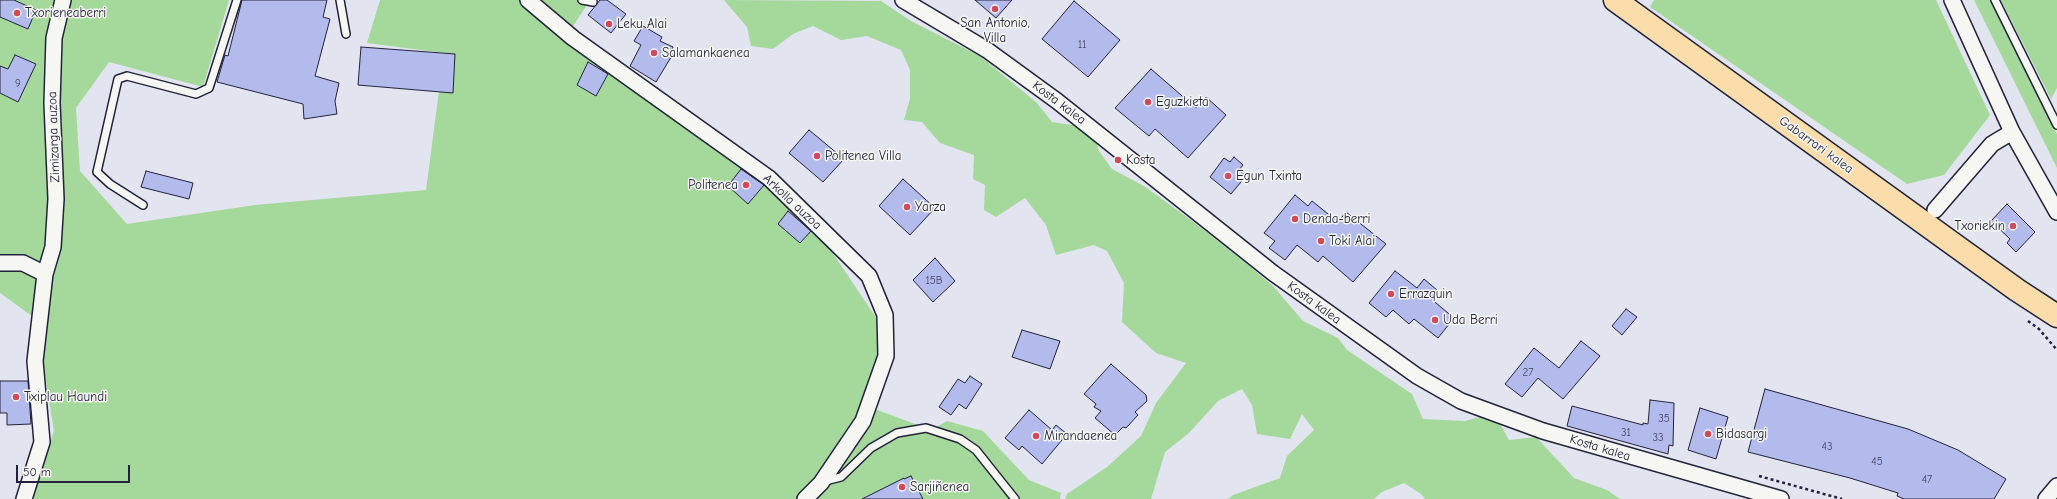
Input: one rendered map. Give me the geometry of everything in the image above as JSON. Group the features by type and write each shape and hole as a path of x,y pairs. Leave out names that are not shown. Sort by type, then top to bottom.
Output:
{"main road":[{"name":"Gabarrari kalea","path":"1615,0 2017,290 2057,316"},
{"name":"Gabarrari kalea","path":"2017,290 2057,328"}],"street":[{"name":"Zimizarga auzoa","path":"24,499 42,442 35,361 45,274 53,247 56,199 52,103 54,38 63,0"},
{"name":"Arkolla auzoa","path":"528,0 573,38 769,178 869,276 885,315 886,356 863,421 821,482 805,499"},
{"name":"Kosta kalea","path":"903,0 994,54 1069,110 1273,273 1423,380 1461,401 1543,431 1780,499"},
{"path":"1952,0 2012,132 2057,212"},
{"path":"1935,210 1992,144 2012,132"},
{"path":"0,262 23,263 45,274"},
{"path":"2046,499 2057,486"}],"lane":[{"path":"143,205 110,184 97,172 118,79 127,76 196,94 209,88 237,0"},
{"path":"340,0 346,34"},
{"path":"582,0 593,2"},
{"path":"1995,0 2057,125"},
{"path":"821,482 841,476 870,448 897,433 926,428 960,440 976,450 1015,499"}],"green space":[{"path":"0,0 229,0 203,87 109,62 76,108 80,171 127,224 255,205 426,190 444,53 367,43 380,0 590,0 570,31 769,178 826,243 885,331 867,406 931,430 947,421 983,431 1029,480 1061,493 1060,499 29,499 54,431 36,319 0,293"},
{"path":"724,0 881,1 911,21 980,56 1037,103 1052,122 1092,128 1099,151 1112,169 1144,186 1195,223 1248,265 1273,286 1303,321 1338,338 1347,350 1412,394 1423,419 1465,421 1494,413 1509,440 1536,437 1574,478 1607,490 1620,499 1425,499 1421,494 1404,483 1382,492 1374,499 1228,499 1233,495 1280,478 1287,456 1314,430 1302,414 1290,439 1257,434 1252,405 1242,389 1218,401 1189,433 1165,452 1151,499 1065,499 1067,494 1107,467 1141,436 1156,403 1186,363 1156,353 1122,322 1124,283 1107,251 1094,245 1056,255 1046,225 1025,198 996,217 984,210 985,185 973,179 974,155 940,143 922,122 904,120 910,98 910,70 901,50 867,36 841,40 813,26 793,34 773,49 751,46 747,27"},
{"path":"1654,0 1936,0 1990,115 1944,175 1907,184 1650,7"},
{"path":"1974,0 1990,0 2057,134 2057,168"},
{"path":"2001,0 2057,0 2057,88 2051,99"}],"building":[{"name":"Txorieneaberri","path":"0,0 14,0 36,10 28,29 0,17"},
{"path":"242,0 327,0 323,17 330,19 315,76 339,83 335,101 337,114 304,119 303,104 217,82 225,55 228,56"},
{"name":"Leku Alai","path":"600,0 607,0 626,14 611,33 588,15"},
{"name":"San Antonio, Villa","path":"975,0 1012,0 996,18"},
{"path":"1074,1 1120,40 1088,77 1042,39"},
{"name":"Salamankaenea","path":"643,26 662,37 660,41 673,47 671,53 673,54 656,82 630,66 641,45 634,41"},
{"path":"361,47 455,54 453,93 358,85"},
{"path":"15,55 36,64 18,102 0,93 0,66 8,69"},
{"path":"588,62 608,74 596,96 577,85"},
{"path":"1151,69 1196,108 1206,97 1226,115 1188,158 1155,129 1149,136 1115,108"},
{"name":"Politenea Villa","path":"809,130 844,159 823,182 789,153"},
{"name":"Egun Txinta","path":"1234,157 1243,165 1239,170 1246,176 1231,194 1210,177 1224,158 1230,162"},
{"name":"Politenea","path":"741,169 764,185 748,204 728,186"},
{"path":"146,171 193,183 189,199 141,187"},
{"name":"Yarza","path":"903,179 935,208 910,235 879,206"},
{"path":"1295,195 1308,206 1312,201 1338,222 1346,212 1386,244 1353,282 1323,256 1318,262 1297,245 1285,260 1269,248 1275,241 1264,233"},
{"name":"Txoriekin","path":"2007,204 2035,232 2016,252 2007,243 2010,239 1991,221"},
{"path":"788,211 811,231 800,243 778,224"},
{"path":"935,258 955,281 933,302 913,280"},
{"path":"1395,271 1417,288 1424,279 1437,290 1430,298 1454,318 1438,338 1414,319 1409,324 1393,310 1386,317 1369,303"},
{"path":"1626,309 1637,317 1622,335 1612,326"},
{"path":"1022,330 1060,341 1050,369 1012,357"},
{"path":"1581,341 1600,356 1563,399 1538,378 1522,397 1505,384 1534,348 1559,368"},
{"path":"1111,364 1146,395 1147,401 1135,412 1138,415 1126,428 1123,427 1115,435 1095,418 1101,411 1094,407 1096,404 1084,394"},
{"path":"970,376 982,384 966,409 959,404 951,415 939,407 958,379 965,383"},
{"name":"Txiplau Haundi","path":"0,381 28,381 31,424 7,425 7,413 0,413"},
{"path":"1765,389 1908,429 1958,450 2006,479 1994,499 1904,499 1897,496 1898,493 1850,478 1748,452"},
{"path":"1650,400 1674,403 1673,446 1669,445 1668,454 1567,426 1572,406 1643,425 1643,423 1648,424"},
{"name":"Bidasargi","path":"1700,408 1728,417 1716,459 1688,450"},
{"name":"Mirandaenea","path":"1029,410 1052,430 1056,425 1067,434 1042,464 1022,446 1019,450 1005,438"},
{"name":"Sarjiñenea","path":"911,476 923,499 862,499 904,478"}],"place":[{"name":"San Antonio, Villa","path":"995,9"},
{"name":"Txorieneaberri","path":"17,13"},
{"name":"Leku Alai","path":"609,24"},
{"name":"Salamankaenea","path":"654,53"},
{"name":"Eguzkieta","path":"1148,102"},
{"name":"Politenea Villa","path":"817,156"},
{"name":"Kosta","path":"1118,160"},
{"name":"Egun Txinta","path":"1228,176"},
{"name":"Politenea","path":"746,185"},
{"name":"Yarza","path":"907,207"},
{"name":"Denda-berri","path":"1295,219"},
{"name":"Txoriekin","path":"2013,226"},
{"name":"Toki Alai","path":"1321,241"},
{"name":"Errazquin","path":"1391,294"},
{"name":"Uda Berri","path":"1435,320"},
{"name":"Txiplau Haundi","path":"16,397"},
{"name":"Bidasargi","path":"1708,434"},
{"name":"Mirandaenea","path":"1036,436"},
{"name":"Sarjiñenea","path":"902,487"}]}
